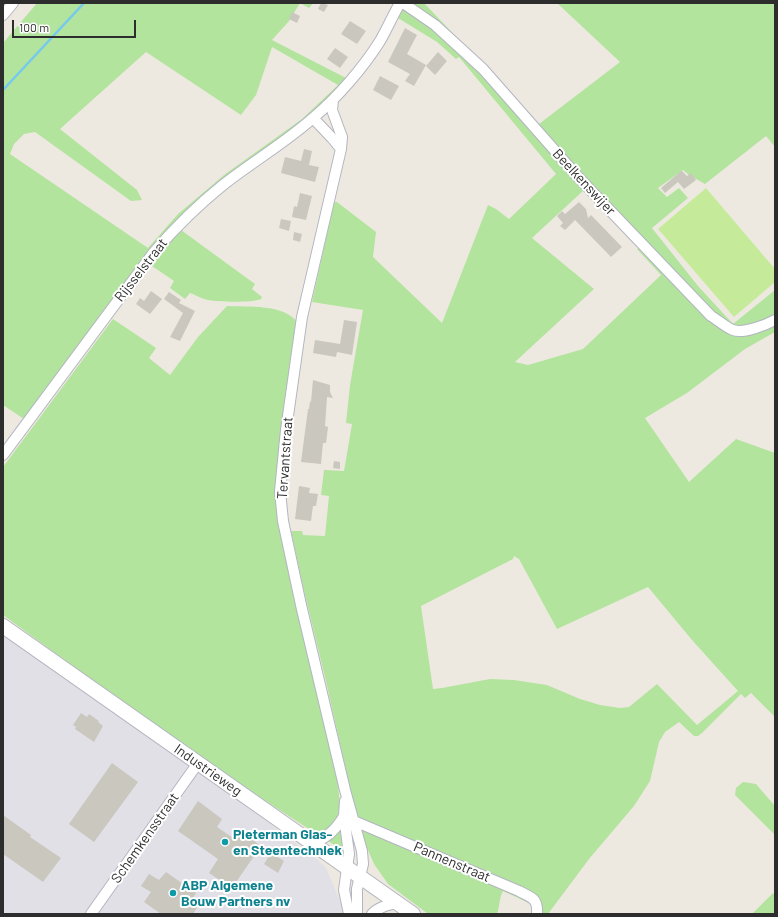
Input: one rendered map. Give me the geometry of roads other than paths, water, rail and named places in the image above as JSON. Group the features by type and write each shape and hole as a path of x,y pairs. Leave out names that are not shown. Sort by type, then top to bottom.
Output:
{"main road":[{"name":"Industrieweg","path":"3,626 413,914"}],"street":[{"path":"3,15 14,3"},
{"path":"341,149 313,118 333,100 348,83 380,40 400,3"},
{"name":"Beelkenswijer","path":"403,3 434,26 483,69 579,178 712,316 733,330 742,331 768,324 775,320"},
{"name":"Tervantstraat","path":"333,100 332,110 342,137 341,149 302,317 286,430 280,491 282,521 345,790 362,851 363,864 357,889 358,914"},
{"name":"Rijsselstraat","path":"3,455 154,252 172,232 223,185 276,148 313,118"},
{"name":"Schemkensstraat","path":"91,914 198,763"},
{"name":"Tervantstraat","path":"345,790 344,816 349,854 344,890 349,914"},
{"path":"313,844 330,834 338,827 344,816"},
{"name":"Pannenstraat","path":"354,821 534,898 538,906 537,914"},
{"path":"372,914 374,911 385,906 397,903"}],"waterway":[{"path":"3,90 84,3"}],"place":[{"name":"Pieterman Glas- en Steentechniek","path":"225,842"},
{"name":"ABP Algemene Bouw Partners nv","path":"173,893"}]}
